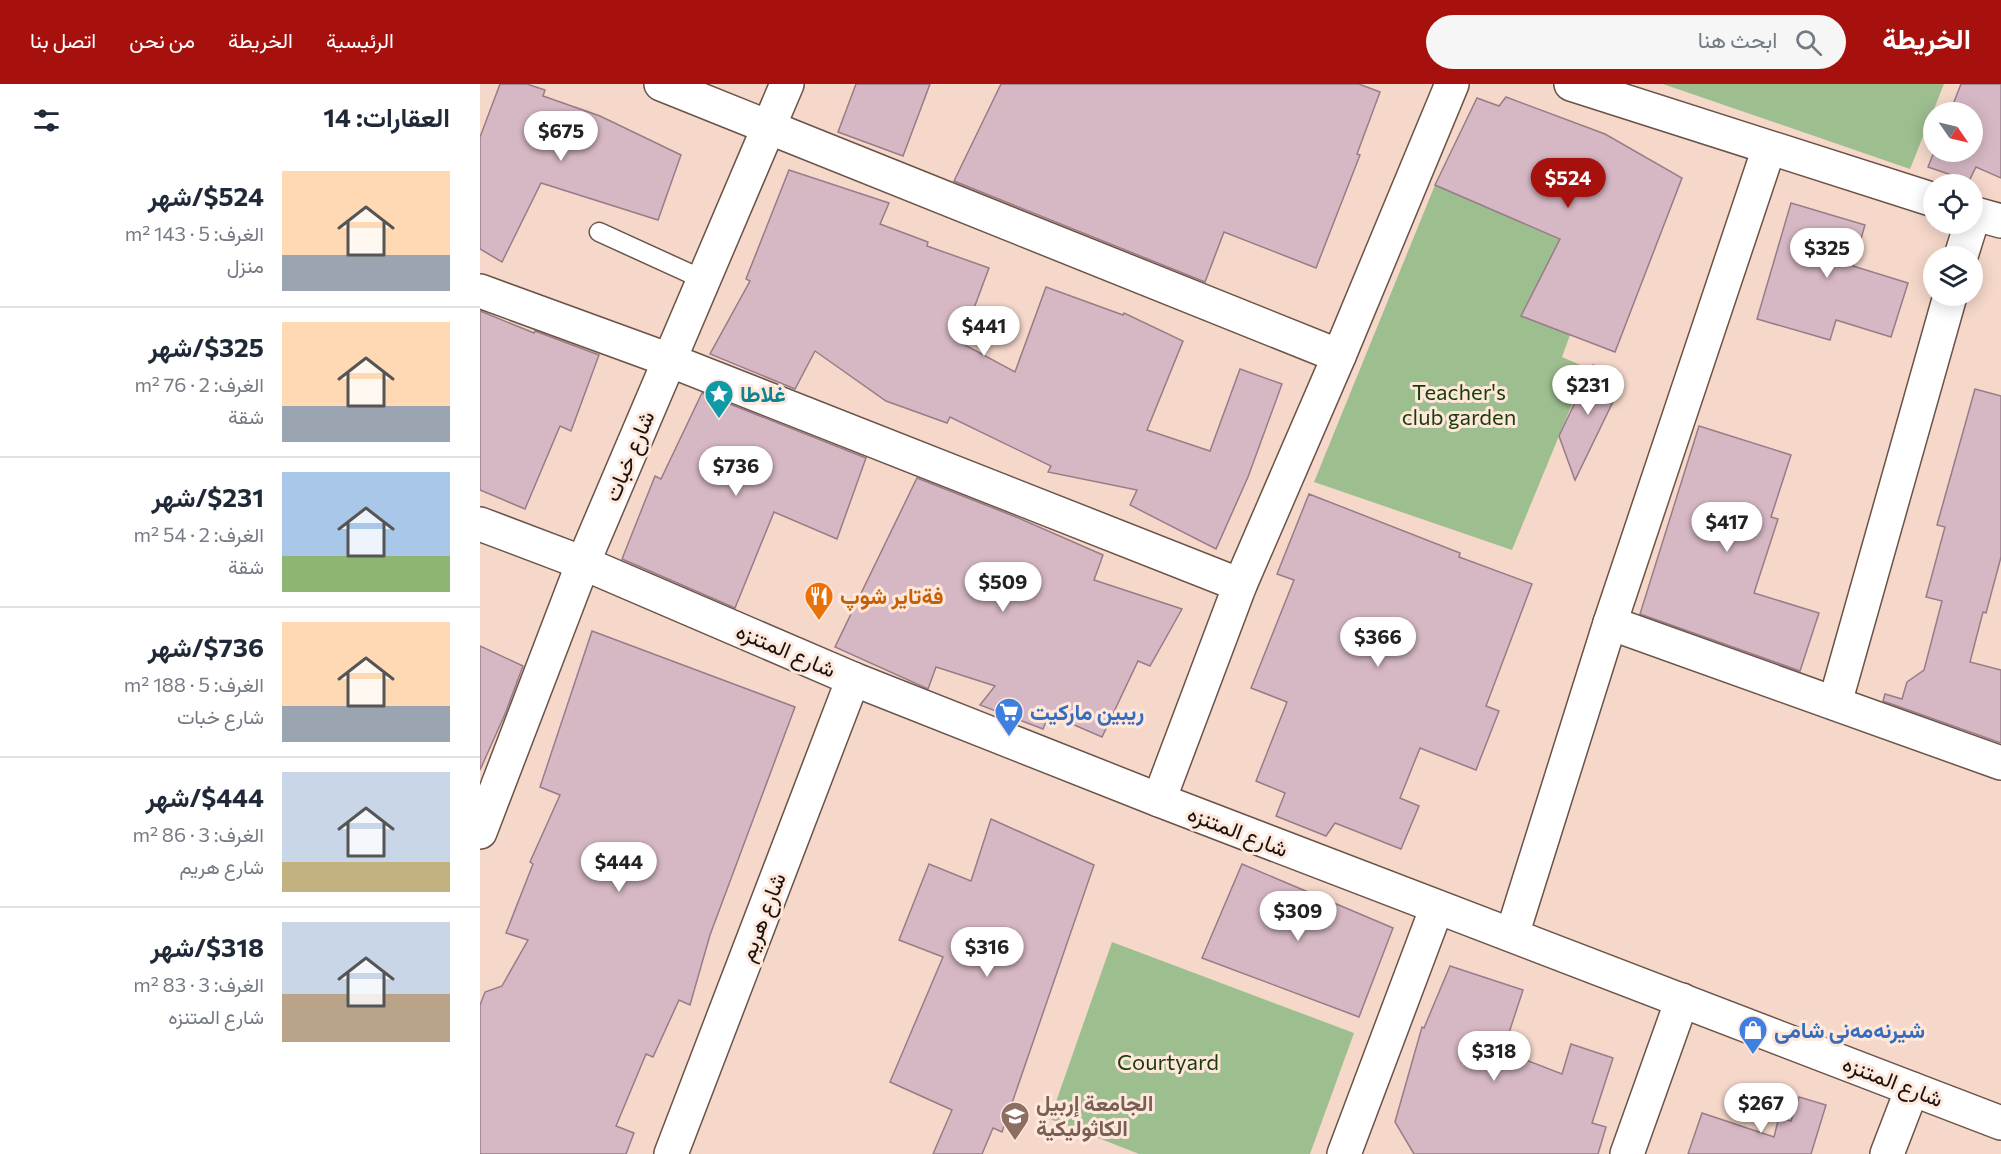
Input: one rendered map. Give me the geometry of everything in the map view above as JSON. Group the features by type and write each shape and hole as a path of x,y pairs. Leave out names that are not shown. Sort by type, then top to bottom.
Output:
{"street":[{"path":"661,84 1339,356"},
{"name":"شارع خبات","path":"480,832 486,797 702,279 787,84"},
{"path":"1159,800 1240,585 1339,356 1452,84"},
{"path":"1571,84 1923,197"},
{"path":"1512,935 1610,623 1769,148"},
{"path":"480,291 669,360 1240,585"},
{"path":"1834,703 1947,306"},
{"name":"شارع المتنزه","path":"480,524 583,563 853,679 1159,800 2001,1123"},
{"path":"1610,623 2001,763"},
{"name":"شارع هريم","path":"671,1154 853,679"},
{"path":"1344,1154 1437,907"},
{"path":"1627,1154 1682,1000"},
{"path":"1887,1154 1912,1089"}],"lane":[{"path":"599,232 702,279"}],"green space":[{"path":"1663,84 1944,84 1937,102 1923,102 1923,136 1910,169"},
{"name":"Teacher's club garden","path":"1435,185 1560,239 1521,316 1570,335 1562,357 1587,368 1512,550 1314,482"},
{"name":"Courtyard","path":"1112,942 1354,1033 1310,1154 1139,1154 1050,1119"}],"building":[{"path":"500,84 527,84 545,90 543,96 600,116 681,155 658,220 541,183 502,262 480,249 480,137"},
{"path":"856,84 930,84 903,156 838,132"},
{"path":"1001,84 1359,84 1380,92 1357,154 1360,155 1316,268 1224,232 1205,282 954,181"},
{"path":"1961,84 2001,84 2001,178 1976,167 1972,174 1948,174 1928,167 1930,162 1983,162 1983,102 1954,102"},
{"path":"1506,97 1605,134 1682,178 1615,352 1521,316 1560,239 1435,185 1477,98 1499,106"},
{"path":"789,170 889,203 880,224 928,242 927,246 989,268 961,343 1015,372 1046,287 1123,315 1124,313 1183,341 1147,430 1210,451 1240,369 1282,384 1248,477 1216,549 1130,505 1137,490 1048,472 1051,466 950,417 947,423 886,401 815,351 795,389 710,354 750,281 746,279"},
{"path":"1791,203 1865,225 1853,266 1908,283 1891,337 1836,320 1830,340 1757,319"},
{"path":"480,311 534,333 535,331 599,355 571,431 560,426 525,509 480,490"},
{"path":"1593,365 1623,381 1575,480 1559,436"},
{"path":"1975,389 2001,396 2001,557 1970,662 2001,670 2001,743 1883,701 1885,694 1902,699 1907,682 1924,670 1942,601 1926,597 1945,527 1937,525"},
{"path":"702,393 866,458 837,539 774,512 735,608 622,559 655,476 661,479"},
{"path":"1699,426 1791,455 1771,517 1778,519 1754,593 1819,613 1800,671 1640,614"},
{"path":"917,478 1016,517 1103,555 1094,580 1182,609 1150,666 1138,661 1102,737 1049,714 1043,729 980,705 995,686 936,667 928,689 835,647"},
{"path":"1309,494 1460,553 1459,557 1532,584 1486,706 1499,711 1476,770 1420,748 1400,798 1419,806 1401,849 1335,823 1326,836 1276,816 1285,793 1256,781 1287,702 1251,688 1294,580 1277,574"},
{"path":"592,631 795,707 710,935 690,1005 679,1000 653,1057 646,1054 616,1126 634,1133 626,1154 480,1154 480,1005 485,992 502,986 528,940 506,933 533,864 530,862 560,795 540,787"},
{"path":"480,646 523,666 480,770"},
{"path":"991,819 1094,865 1002,1132 993,1128 982,1154 933,1154 952,1110 890,1082 943,957 899,940 929,864 971,881"},
{"path":"1242,864 1393,928 1359,1017 1202,958"},
{"path":"1450,966 1523,990 1503,1051 1562,1074 1571,1044 1613,1058 1592,1123 1606,1127 1598,1154 1414,1154 1395,1122 1422,1027 1424,1028"},
{"path":"1799,1097 1826,1105 1811,1154 1688,1154 1702,1113 1774,1137 1779,1117 1791,1121"}],"place":[{"name":"غلاطا","path":"719,420"},
{"name":"فةتاير شوپ","path":"819,622"},
{"name":"ريبين ماركيت","path":"1009,738"},
{"name":"شیرنەمەنی شامی","path":"1753,1056"},
{"name":"الجامعة إربيل الكاثوليكية","path":"1015,1142"}]}
